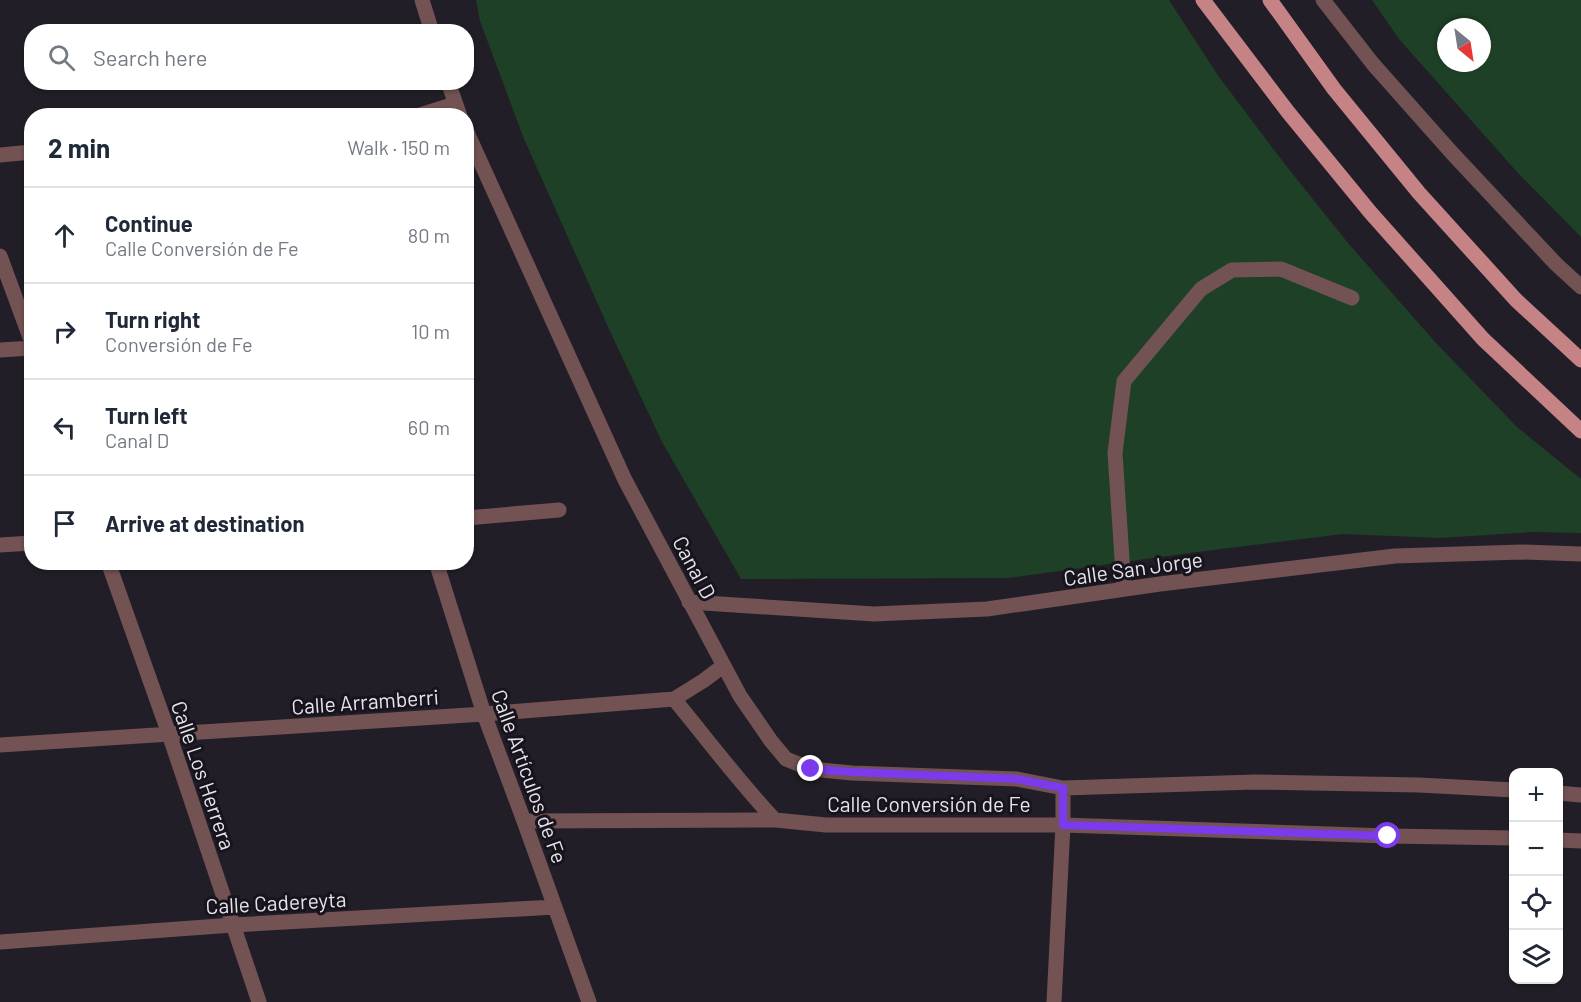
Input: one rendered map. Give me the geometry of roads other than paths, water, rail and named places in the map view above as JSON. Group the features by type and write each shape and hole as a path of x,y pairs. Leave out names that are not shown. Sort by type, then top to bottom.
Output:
{"main road":[{"path":"1203,0 1288,112 1378,221 1483,339 1581,431"},
{"path":"1270,0 1334,89 1419,193 1516,300 1581,360"}],"street":[{"path":"422,0 430,24"},
{"path":"1323,0 1373,64 1444,144 1556,264 1581,287"},
{"path":"451,90 456,108"},
{"name":"Canal D","path":"474,148 625,480 740,696 786,759 811,769 1017,779 1063,788"},
{"path":"0,155 24,154"},
{"path":"0,256 24,321"},
{"path":"1124,589 1115,453 1124,381 1201,289 1232,270 1281,269 1352,298"},
{"path":"0,350 24,348"},
{"path":"474,517 559,510"},
{"path":"0,545 24,544"},
{"name":"Calle San Jorge","path":"689,602 874,614 987,609 1124,589 1395,556 1522,552 1581,554"},
{"name":"Calle Los Herrera","path":"111,570 169,734 259,1002"},
{"name":"Calle Artículos de Fe","path":"439,570 484,714 589,1002"},
{"name":"Calle Arramberri","path":"0,745 484,714 674,699 723,666"},
{"path":"674,699 750,794 774,820"},
{"path":"1054,1002 1063,788 1255,782 1419,785 1509,790"},
{"path":"1563,793 1581,795"},
{"name":"Calle Conversión de Fe","path":"524,821 774,820 826,825 1063,825 1376,836 1509,838"},
{"path":"1563,840 1581,841"},
{"name":"Calle Cadereyta","path":"0,942 233,925 555,907"}]}
